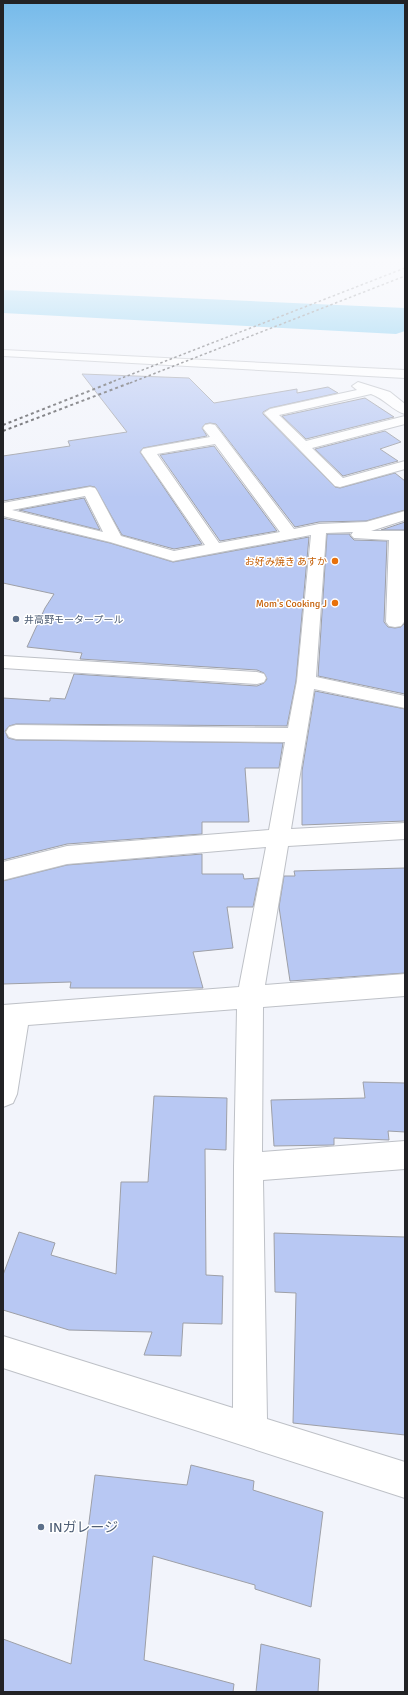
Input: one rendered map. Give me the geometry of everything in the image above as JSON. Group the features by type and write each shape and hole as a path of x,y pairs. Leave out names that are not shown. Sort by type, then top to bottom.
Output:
{"street":[{"path":"3,353 405,374"},
{"path":"310,369 328,377 386,395 405,410"},
{"path":"373,390 270,413 340,483 405,465"},
{"path":"303,446 405,420"},
{"path":"209,427 290,534"},
{"path":"215,548 148,452 218,439"},
{"path":"3,506 90,491 115,539"},
{"path":"3,512 115,539 173,556 319,529 367,527 405,515"},
{"path":"319,529 350,534 401,536 400,596 395,622"},
{"path":"250,1432 248,1167 250,997 306,682 319,529"},
{"path":"3,662 257,678"},
{"path":"306,682 405,702"},
{"path":"16,732 296,735"},
{"path":"3,871 67,855 278,838 405,831"},
{"path":"3,1094 10,1016 405,985"},
{"path":"248,1167 405,1155"},
{"path":"3,1352 250,1432 405,1480"}],"building":[{"path":"82,374 189,378 214,403 297,389 297,393 328,387 338,393 270,408 263,412 263,414 335,487 340,488 395,473 405,481 405,510 366,521 319,522 295,527 216,424 210,423 205,424 202,428 207,436 143,448 140,452 202,544 174,549 122,535 95,487 90,486 3,501 3,456 70,446 68,441 127,432"},
{"path":"365,398 394,417 306,439 282,416"},
{"path":"385,431 401,442 380,449 398,461 343,476 315,449"},
{"path":"214,446 277,531 220,541 160,455"},
{"path":"84,498 100,530 19,510"},
{"path":"3,518 110,543 173,562 309,537 296,681 287,726 16,724 9,726 5,731 8,738 16,740 283,743 279,768 245,768 249,822 202,822 202,834 67,844 3,860 3,698 50,701 50,698 65,699 74,674 257,686 264,683 267,679 264,673 257,670 80,659 82,653 27,647 45,608 54,594 3,583"},
{"path":"405,522 405,530 381,530"},
{"path":"327,534 350,534 354,540 387,541 384,622 388,627 395,628 401,627 405,623 405,694 318,676"},
{"path":"315,691 405,709 405,821 302,825 302,771"},
{"path":"202,854 202,874 243,874 244,879 259,878 253,907 227,907 233,948 193,952 203,988 70,988 71,982 3,984 3,881 67,865"},
{"path":"405,868 405,973 290,981 279,907 284,876 295,876 294,871"},
{"path":"363,1082 405,1083 405,1132 388,1131 389,1140 334,1138 334,1145 274,1146 271,1100 365,1098"},
{"path":"154,1096 227,1098 226,1150 205,1149 206,1275 223,1276 222,1324 183,1323 181,1356 144,1355 152,1332 69,1330 3,1310 3,1275 19,1232 55,1243 51,1255 116,1274 121,1182 148,1182"},
{"path":"274,1233 405,1237 405,1435 293,1423 296,1293 275,1292"},
{"path":"191,1465 254,1481 253,1490 323,1512 311,1607 255,1589 255,1585 153,1556 144,1660 234,1684 233,1692 3,1692 3,1639 71,1664 95,1475 187,1485"},
{"path":"261,1644 320,1659 318,1692 256,1692"}],"railway":[{"path":"109,383 219,340"},
{"path":"130,383 240,340"},
{"path":"3,425 112,382"},
{"path":"3,431 132,382"}],"place":[{"name":"お好み焼き あすか","path":"335,561"},
{"name":"Mom's Cooking J","path":"335,603"},
{"name":"井高野モータープール","path":"16,619"},
{"name":"INガレージ","path":"41,1527"}]}
